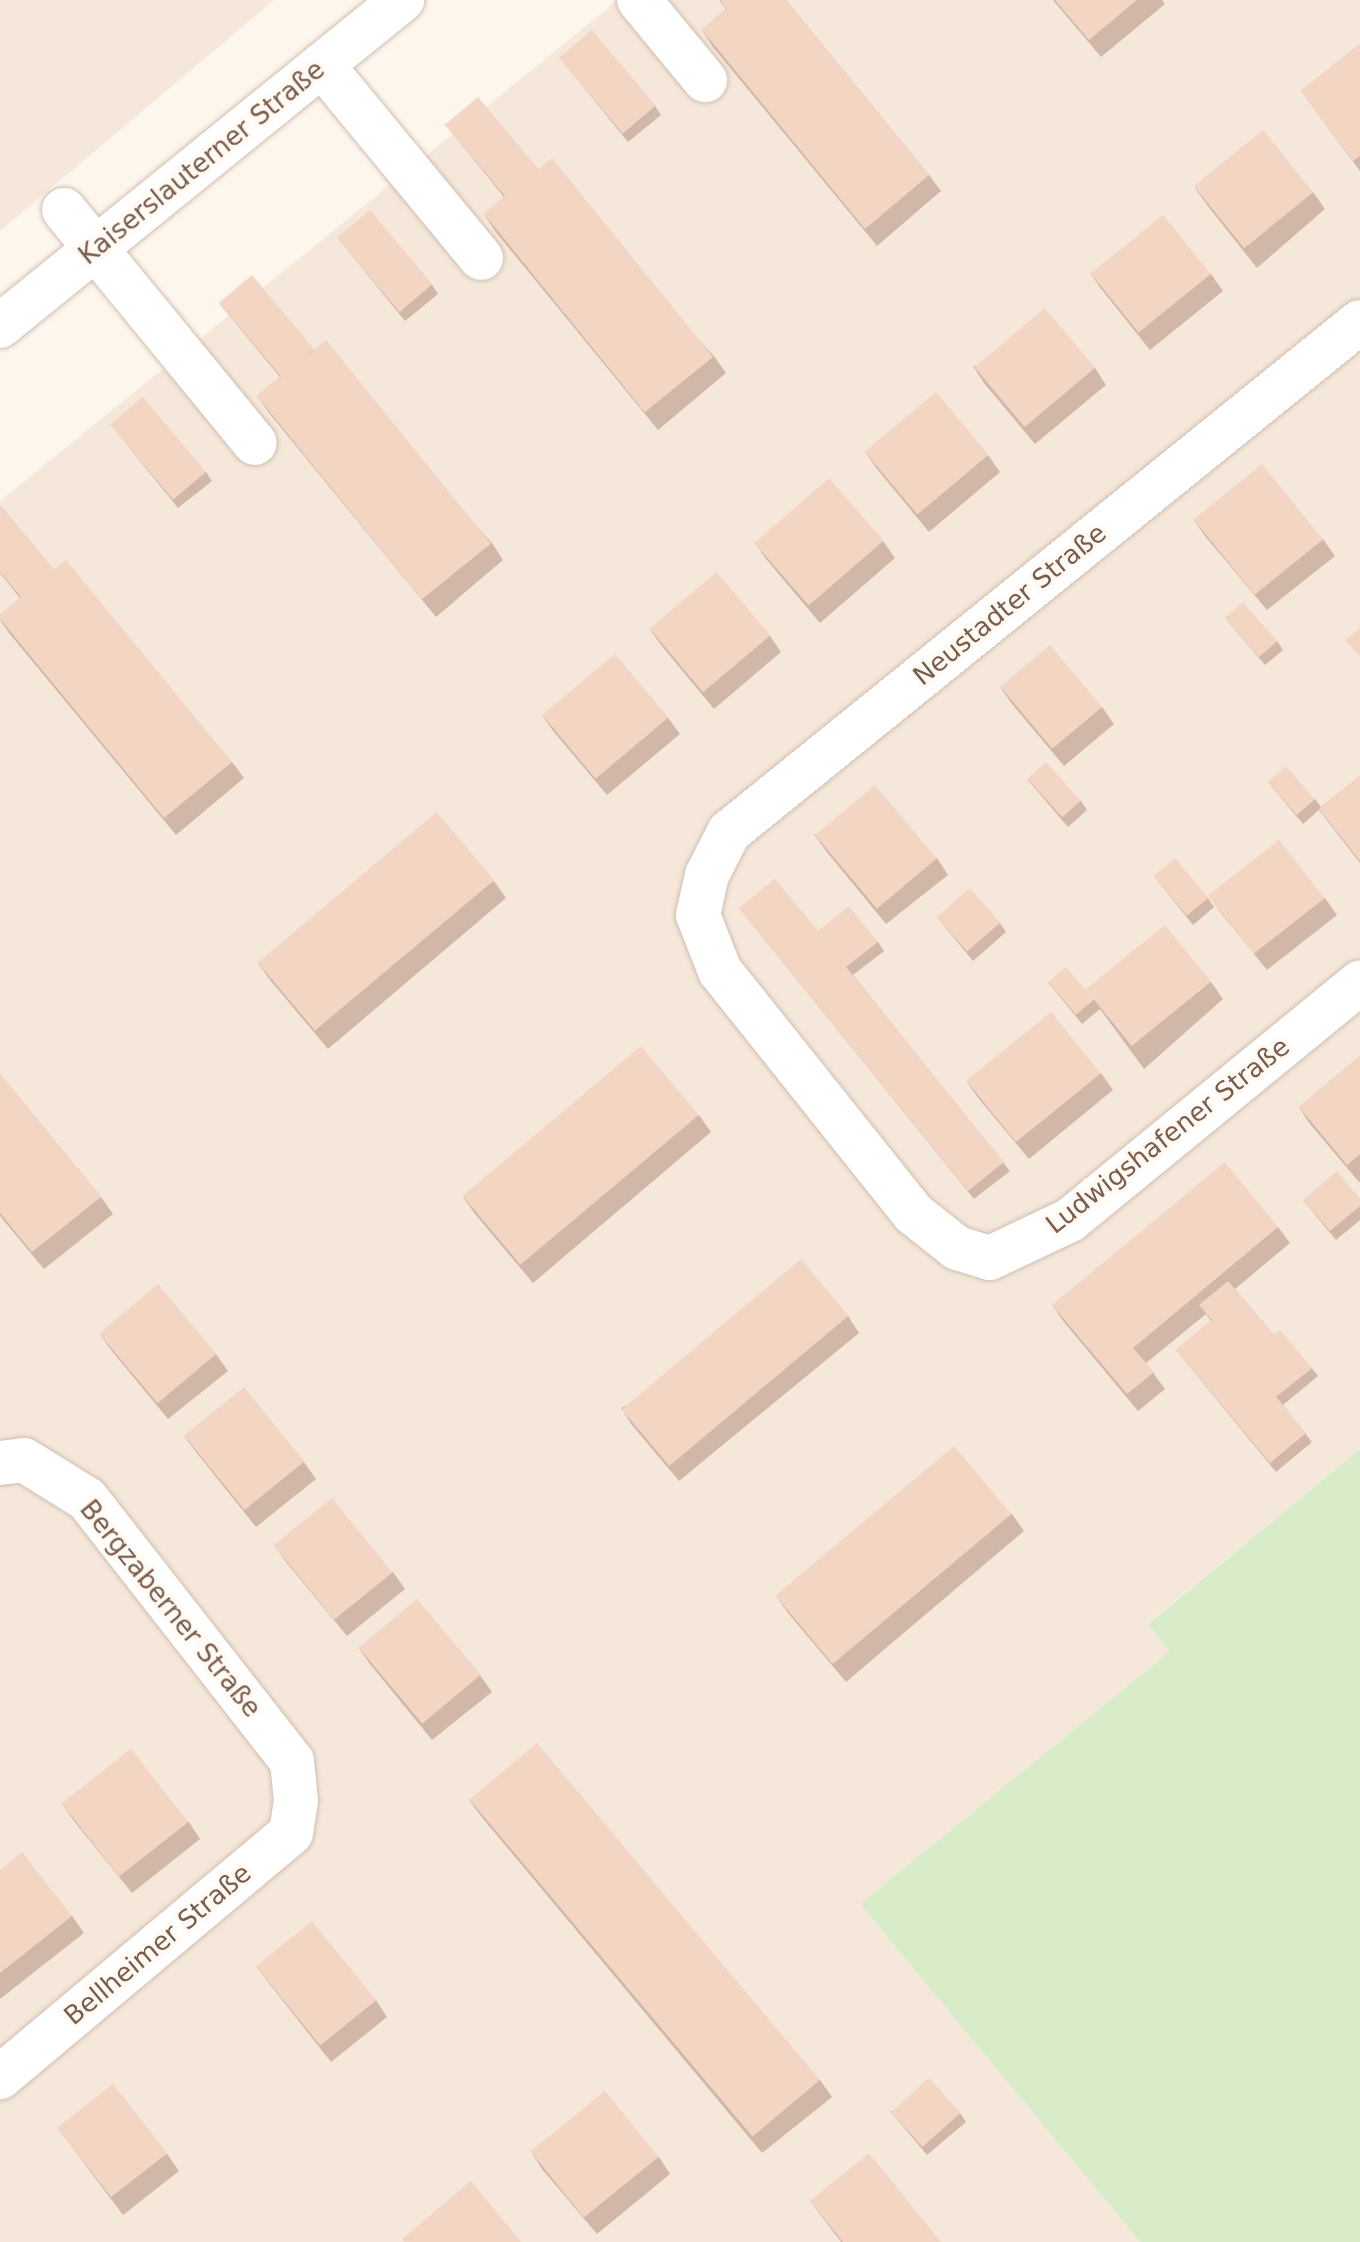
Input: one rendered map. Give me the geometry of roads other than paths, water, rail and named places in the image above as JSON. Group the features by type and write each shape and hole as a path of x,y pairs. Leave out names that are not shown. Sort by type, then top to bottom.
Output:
{"street":[{"name":"Kaiserslauterner Straße","path":"0,326 402,0"},
{"path":"639,0 705,80"},
{"path":"322,65 481,258"},
{"path":"64,210 255,443"},
{"name":"Neustadter Straße","path":"698,915 707,875 729,832 1360,322"},
{"name":"Ludwigshafener Straße","path":"698,915 720,971 913,1213 957,1248 990,1258 1070,1220 1360,983"},
{"name":"Bergzaberner Straße","path":"0,1463 24,1460 87,1499 292,1761 296,1801"},
{"name":"Bellheimer Straße","path":"0,2077 291,1833 296,1801"}]}
